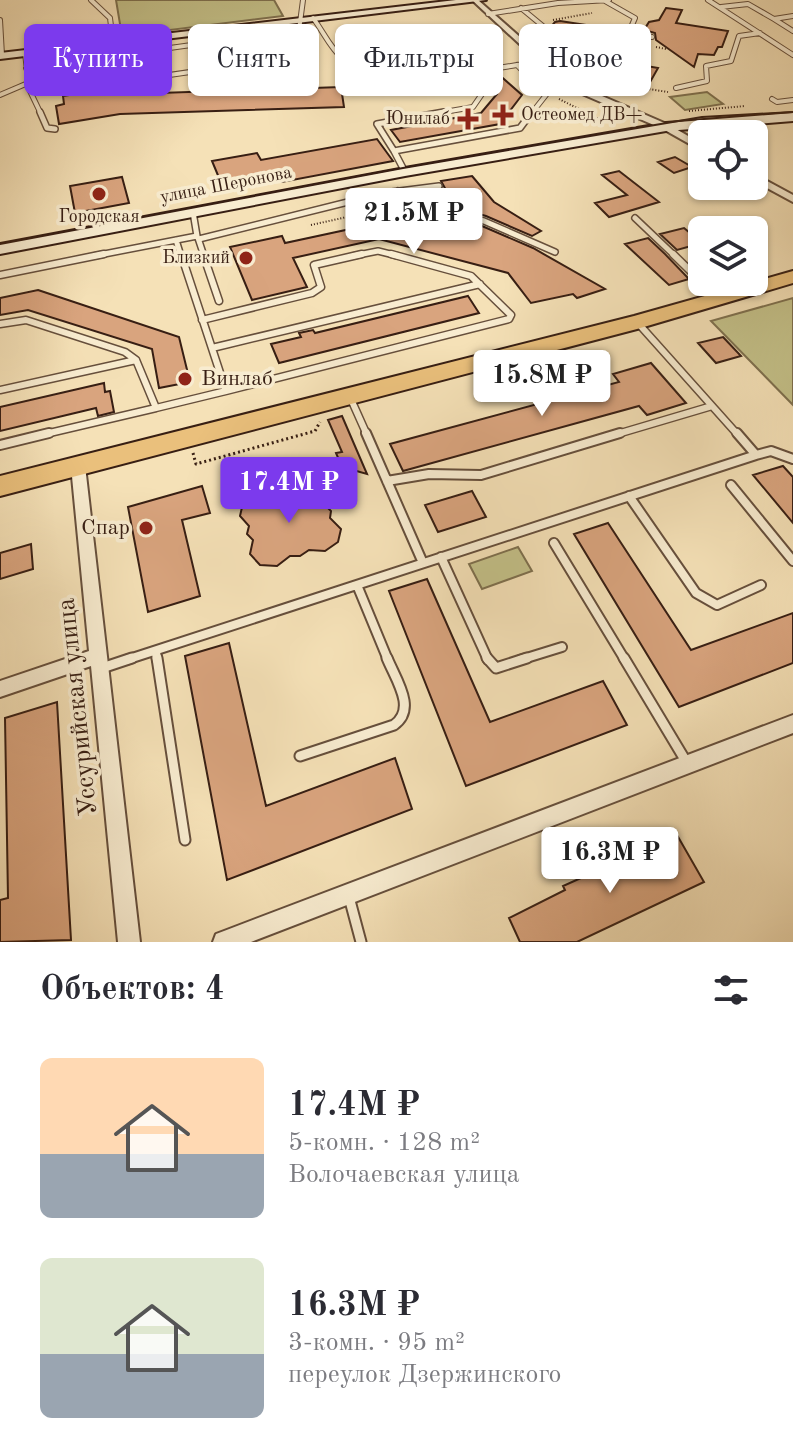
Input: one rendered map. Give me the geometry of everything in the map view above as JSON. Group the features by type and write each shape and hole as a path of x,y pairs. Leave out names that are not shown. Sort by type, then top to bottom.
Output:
{"main road":[{"path":"301,24 313,18 481,0"},
{"path":"1,56 24,53"},
{"name":"улица Шеронова","path":"0,249 405,172 666,127 793,117"},
{"path":"0,486 637,322 793,277"}],"street":[{"path":"475,1 519,42"},
{"path":"603,96 688,140"},
{"path":"768,185 793,199"},
{"name":"Уссурийская улица","path":"78,466 129,942"},
{"path":"0,689 101,662"},
{"path":"224,942 793,724"}],"lane":[{"path":"91,0 110,18 111,24"},
{"path":"299,24 303,0"},
{"path":"488,14 606,0 635,18 629,32 652,37"},
{"path":"708,0 793,55"},
{"path":"720,7 748,4 792,29"},
{"path":"521,8 540,24"},
{"path":"774,19 793,16"},
{"path":"313,18 335,47"},
{"path":"0,20 1,56"},
{"path":"676,88 707,81 706,66 731,61 739,36 760,33"},
{"path":"782,48 793,46"},
{"path":"394,151 520,128 546,95 517,65 467,73 482,94 473,107 377,124 405,172"},
{"path":"0,95 24,88"},
{"path":"33,96 47,128 55,129"},
{"path":"772,99 779,102 793,100"},
{"path":"0,275 198,238 398,191 439,186"},
{"path":"398,191 416,203 471,216 555,252"},
{"path":"193,212 198,238 219,301"},
{"path":"635,218 719,299"},
{"path":"176,240 226,391"},
{"path":"0,445 226,391 512,317 468,274 372,250 314,265 321,287 312,293 202,320"},
{"path":"212,348 480,284"},
{"path":"0,324 31,321 125,352 136,360 156,408"},
{"path":"637,322 756,455"},
{"path":"0,390 136,360"},
{"path":"350,397 423,563"},
{"path":"387,481 429,474 481,475 712,406"},
{"path":"101,662 156,651 756,455 771,451 793,459"},
{"path":"731,485 793,561"},
{"path":"629,496 696,593 707,601 717,605 761,585"},
{"path":"554,543 688,765"},
{"path":"441,557 489,662 496,668 562,647"},
{"path":"300,756 394,725 404,718 407,708 357,585"},
{"path":"156,651 185,840"},
{"path":"348,895 361,942"}],"path":[{"path":"651,91 671,93"}],"shaded area":[{"path":"116,0 274,0 283,16 219,24 188,24 188,28 172,30 172,24 120,24"},
{"path":"707,92 723,104 685,110 670,97"},
{"path":"793,298 793,405 711,321"},
{"path":"518,547 532,571 482,589 469,564"}],"building":[{"path":"666,8 682,10 676,23 728,31 722,47 718,47 714,55 698,54 694,67 656,40 651,24 648,24 659,20"},
{"path":"560,21 580,24 553,24"},
{"path":"651,67 658,68 651,80"},
{"path":"503,78 521,96 500,124 400,142 391,130 481,113 495,96 503,96"},
{"path":"335,87 335,96 342,96 344,107 120,114 59,124 56,106 64,104 63,96 172,96 172,93 188,92 188,96 319,96 319,88"},
{"path":"377,139 393,161 282,182 278,174 222,185 212,161 257,153 261,160"},
{"path":"675,157 688,165 688,168 674,173 658,162"},
{"path":"619,171 659,202 609,217 595,203 627,195 602,175"},
{"path":"472,176 494,202 541,231 532,236 486,216 418,195 446,190 441,181"},
{"name":"Городская","path":"122,177 129,203 75,213 70,186"},
{"path":"429,212 482,226 533,248 605,289 577,298 573,294 531,303 508,273 379,239 293,258 307,287 252,300 230,247 282,236 285,243"},
{"path":"684,228 688,231 688,247 677,250 660,234"},
{"path":"648,238 688,279 669,285 625,244"},
{"path":"38,290 179,337 190,382 159,388 152,349 28,310 0,315 0,298"},
{"path":"468,296 479,313 279,363 271,344 301,337 299,333 313,330 315,333"},
{"path":"723,337 741,356 716,363 698,343"},
{"path":"651,363 686,403 647,415 639,406 403,471 390,444 619,382 613,374"},
{"path":"104,383 105,392 110,391 114,412 98,416 96,408 0,431 0,407"},
{"path":"342,416 367,474 342,467 336,453 342,452 328,420"},
{"path":"783,466 793,477 793,523 753,475"},
{"path":"318,483 327,492 325,505 331,511 330,518 341,529 338,542 325,551 309,550 300,556 290,556 277,566 260,565 250,554 253,540 247,534 249,526 240,516 243,503 256,494 272,495 280,490 290,490 305,498"},
{"path":"202,486 210,513 182,520 200,596 148,612 128,507"},
{"path":"472,491 486,517 438,532 425,505"},
{"path":"608,523 691,650 793,613 793,663 679,707 574,534"},
{"path":"31,544 33,569 0,579 0,553"},
{"path":"427,579 490,722 603,681 627,725 466,786 389,591"},
{"path":"229,643 266,806 395,758 412,809 227,880 185,656"},
{"path":"57,702 71,940 0,942 0,900 8,898 5,718"},
{"path":"677,835 704,882 577,942 520,942 509,918 565,890 563,886"}],"tram line":[{"path":"0,244 403,168 702,117 793,112"}],"place":[{"name":"Остеомед ДВ+","path":"503,115"},
{"name":"Юнилаб","path":"468,119"},
{"name":"Городская","path":"99,194"},
{"name":"Близкий","path":"246,258"},
{"name":"Винлаб","path":"185,379"},
{"name":"Спар","path":"146,528"}]}
